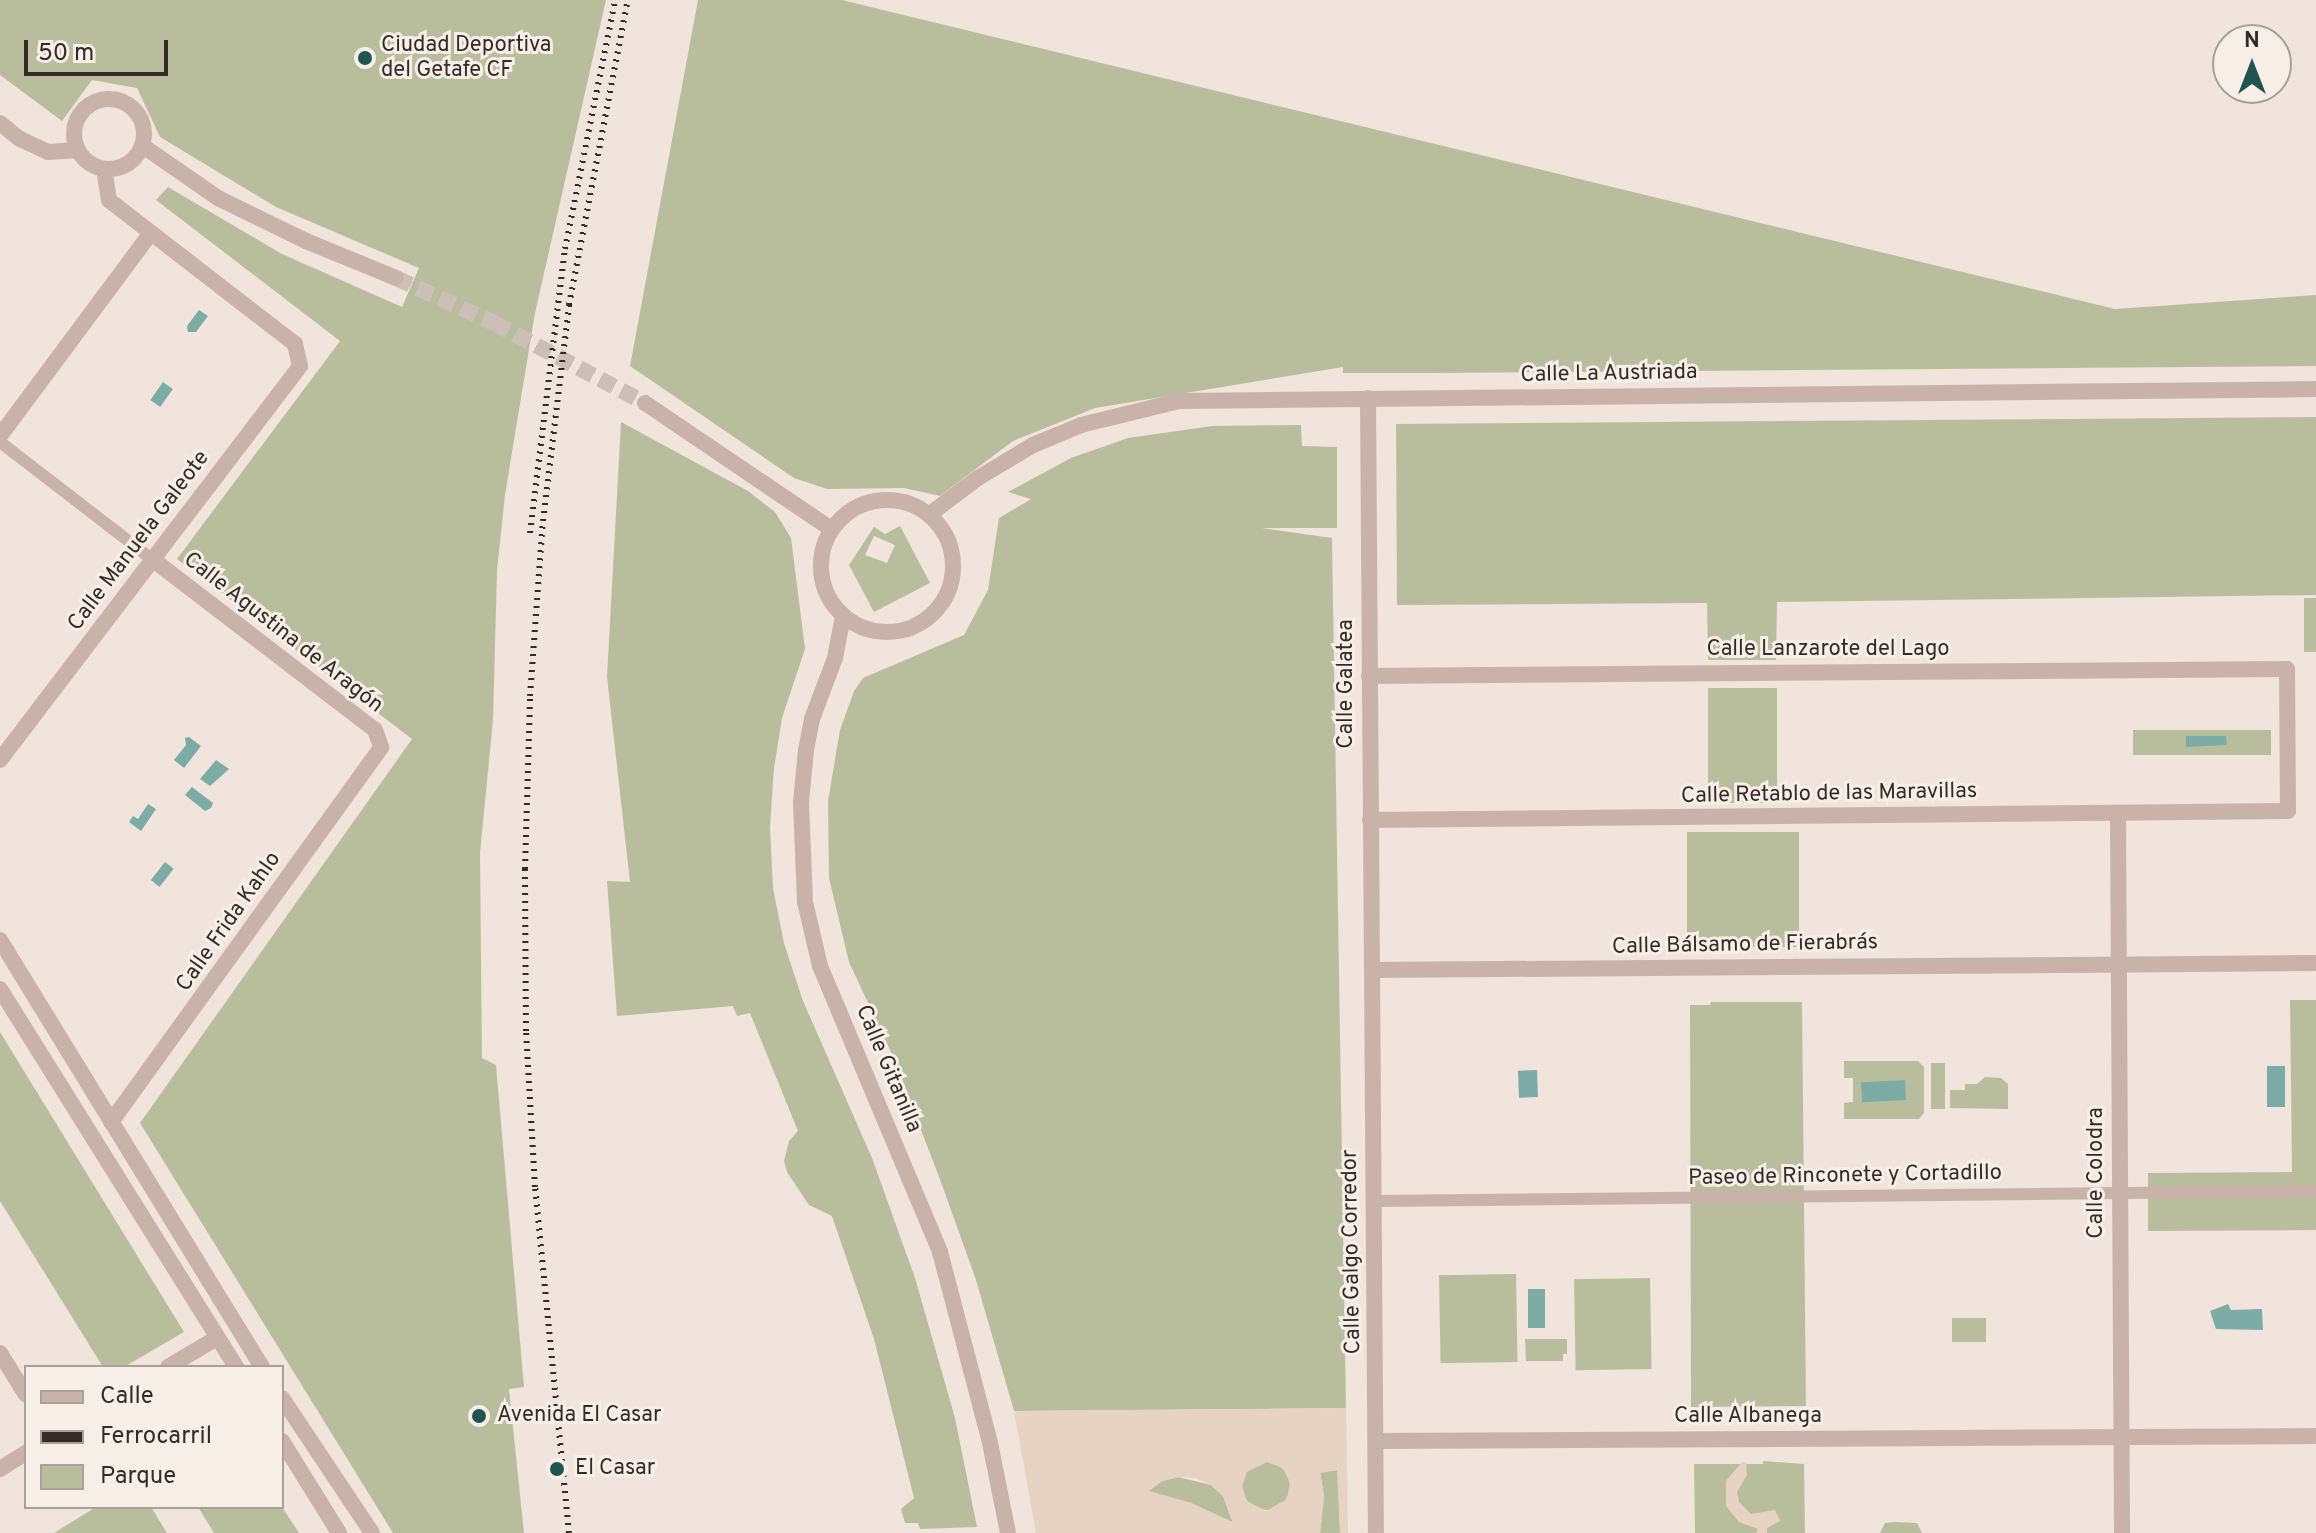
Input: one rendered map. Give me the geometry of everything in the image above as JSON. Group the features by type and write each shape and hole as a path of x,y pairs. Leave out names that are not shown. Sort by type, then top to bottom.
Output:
{"street":[{"path":"107,99 129,105 137,113 145,134 143,146 128,164 104,169 94,166 78,150 74,128 86,108 107,99"},
{"path":"0,123 20,139 48,152 78,150"},
{"path":"143,146 228,204 306,241 396,278"},
{"path":"0,436 150,234 109,200 104,169"},
{"name":"Calle Manuela Galeote","path":"0,760 300,366 295,344 150,234"},
{"name":"Calle La Austriada","path":"930,514 978,478 1033,445 1117,414 1179,401 2316,389"},
{"name":"Calle Galatea","path":"1368,398 1372,970"},
{"path":"645,403 831,529"},
{"name":"Calle Agustina de Aragón","path":"0,442 375,730 381,747"},
{"path":"873,500 909,502 930,514 949,540 954,564 951,587 936,612 918,626 881,633 862,628 843,616 826,594 820,572 823,545 831,529 851,509 873,500"},
{"name":"Calle Gitanilla","path":"843,616 835,658 812,719 806,750 801,802 805,902 820,966 940,1252 990,1443 1008,1533"},
{"name":"Calle Lanzarote del Lago","path":"1369,676 2287,669 2288,811"},
{"name":"Calle Frida Kahlo","path":"111,1122 381,747"},
{"name":"Calle Retablo de las Maravillas","path":"1370,820 2288,811"},
{"name":"Calle Colodra","path":"2118,813 2122,1533"},
{"path":"0,940 261,1365"},
{"name":"Calle Bálsamo de Fierabrás","path":"1372,970 2316,963"},
{"name":"Calle Galgo Corredor","path":"1372,970 1376,1533"},
{"path":"0,989 235,1365"},
{"name":"Paseo de Rinconete y Cortadillo","path":"1374,1201 2316,1191"},
{"path":"171,1365 217,1338"},
{"path":"0,1353 24,1392"},
{"path":"284,1401 372,1533"},
{"name":"Calle Albanega","path":"1376,1441 2316,1436"},
{"path":"284,1444 339,1533"},
{"path":"0,1469 24,1454"}],"green space":[{"path":"0,0 606,0 535,313 505,495 497,571 493,720 480,853 482,1058 496,1065 524,1387 509,1389 524,1533 393,1533 140,1123 412,739 177,559 340,341 156,200 168,187 282,254 402,307 419,268 276,207 160,137 137,88 92,80 62,121 0,75"},
{"path":"698,0 842,0 2115,309 2316,295 2316,366 1434,373 1343,373 1343,367 1095,408 1013,441 940,496 904,488 827,489 794,478 630,366"},
{"path":"2316,417 2316,595 1777,602 1776,660 1708,660 1707,603 1397,605 1396,424"},
{"path":"621,422 748,491 775,512 791,538 805,649 782,718 774,768 770,827 773,888 784,943 803,1001 872,1158 915,1278 955,1418 977,1527 920,1529 918,1523 905,1523 901,1509 914,1498 874,1339 832,1216 809,1205 787,1172 784,1161 789,1141 798,1131 750,1013 737,1016 733,1006 617,1016 607,881 630,882 607,677"},
{"path":"1301,425 1302,446 1337,447 1337,528 1262,528 1332,538 1346,1408 1014,1411 976,1280 941,1182 891,1052 849,962 829,878 828,801 840,730 854,691 863,678 964,635 988,590 999,518 1031,499 1008,492 1071,458 1128,438 1212,426"},
{"path":"900,526 930,583 874,612 849,565 874,527 885,534","holes":["874,536 895,545 887,563 865,555"]},
{"path":"2304,598 2316,598 2316,652 2304,652"},
{"path":"1708,688 1777,688 1777,803 1708,803"},
{"path":"2133,730 2271,730 2271,755 2133,755"},
{"path":"1687,832 1799,832 1799,947 1687,947"},
{"path":"2290,1000 2316,1000 2316,1230 2148,1231 2148,1173 2292,1172"},
{"path":"1711,1002 1802,1002 1806,1406 1691,1407 1690,1005 1710,1005"},
{"path":"0,1032 184,1332 127,1365 102,1365 0,1201"},
{"path":"1844,1061 1918,1061 1924,1067 1924,1113 1919,1119 1844,1119 1844,1103 1853,1102 1853,1078 1844,1078"},
{"path":"1931,1063 1945,1063 1945,1109 1931,1109"},
{"path":"1985,1077 2001,1078 2008,1084 2008,1109 1950,1108 1950,1090 1965,1090 1965,1084 1977,1084"},
{"path":"1516,1274 1518,1362 1441,1363 1439,1275"},
{"path":"1650,1278 1652,1369 1576,1370 1574,1279"},
{"path":"1952,1318 1986,1318 1986,1342 1952,1342"},
{"path":"1525,1339 1567,1339 1567,1354 1563,1354 1563,1361 1526,1361"},
{"path":"1763,1461 1804,1464 1805,1533 1695,1533 1694,1464 1763,1464"},
{"path":"1266,1462 1283,1469 1290,1486 1283,1503 1266,1510 1249,1503 1242,1486 1249,1469"},
{"path":"1338,1470 1340,1533 1320,1533 1324,1496 1320,1472"},
{"path":"1178,1477 1211,1485 1223,1496 1233,1523 1191,1503 1148,1491 1162,1481"},
{"path":"93,1509 152,1509 167,1533 54,1533"},
{"path":"199,1509 283,1509 299,1533 214,1533"},
{"path":"1885,1523 1917,1523 1922,1533 1880,1533"}],"shaded area":[{"path":"1346,1408 1348,1533 1340,1533 1337,1470 1320,1473 1324,1496 1320,1533 1036,1533 1014,1411","holes":["1267,1462 1283,1468 1290,1483 1287,1499 1266,1511 1247,1501 1242,1486 1247,1472","1178,1477 1195,1478 1211,1485 1223,1496 1233,1522 1191,1503 1149,1491 1162,1481"]},
{"path":"1742,1462 1746,1462 1747,1475 1737,1492 1739,1502 1751,1514 1775,1510 1780,1521 1767,1528 1767,1533 1756,1533 1758,1529 1739,1522 1726,1506 1726,1481"}],"water":[{"path":"199,310 208,316 196,332 188,332 187,326"},
{"path":"163,382 173,389 160,407 150,400"},
{"path":"2186,736 2226,736 2227,745 2186,747"},
{"path":"189,737 201,746 184,768 174,760 186,745 185,738"},
{"path":"216,760 229,769 210,786 200,779"},
{"path":"192,787 213,803 211,808 205,811 185,795"},
{"path":"148,804 156,809 141,831 129,822 133,816 138,819"},
{"path":"165,862 174,869 160,887 151,880"},
{"path":"2267,1066 2285,1066 2285,1107 2267,1107"},
{"path":"1537,1070 1538,1097 1519,1098 1518,1071"},
{"path":"1905,1080 1906,1100 1862,1102 1861,1082"},
{"path":"1528,1289 1545,1289 1545,1328 1528,1328"},
{"path":"2228,1304 2231,1310 2262,1309 2263,1330 2216,1329 2210,1311"}],"tunnel":[{"path":"396,278 494,323 645,403"}],"railway":[{"path":"530,533 565,249 615,0"},
{"path":"569,1533 535,1187 526,1031 525,869 530,696 543,521 569,305 628,0"}],"place":[{"name":"Ciudad Deportiva del Getafe CF","path":"365,58"},
{"name":"Avenida El Casar","path":"479,1416"},
{"name":"El Casar","path":"557,1469"}]}
